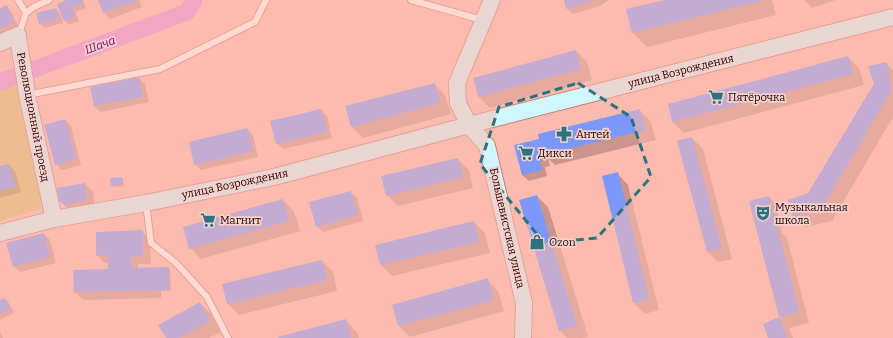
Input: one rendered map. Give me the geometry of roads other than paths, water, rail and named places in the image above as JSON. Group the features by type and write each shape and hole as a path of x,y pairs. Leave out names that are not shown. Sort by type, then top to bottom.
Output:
{"main road":[{"path":"469,125 458,103 457,83 492,0"},
{"name":"улица Возрождения","path":"0,233 54,219 146,203 274,177 469,125 893,17"},
{"name":"Революционный проезд","path":"0,43 19,42 26,87 54,219"},
{"name":"Большевистская улица","path":"469,125 487,146 524,303 523,338"}],"lane":[{"path":"18,0 26,14"},
{"path":"19,42 26,14 34,7 49,0"},
{"path":"26,87 160,69 255,22 266,0"},
{"path":"410,0 484,21"},
{"path":"146,203 151,243 176,263 207,297 228,338"}],"waterway":[{"name":"Шача","path":"0,82 187,12 194,0"}],"place":[{"name":"Пятёрочка","path":"716,97"},
{"name":"Антей","path":"564,134"},
{"name":"Дикси","path":"526,153"},
{"name":"Музыкальная школа","path":"763,213"},
{"name":"Магнит","path":"208,220"},
{"name":"Ozon","path":"537,242"}]}
